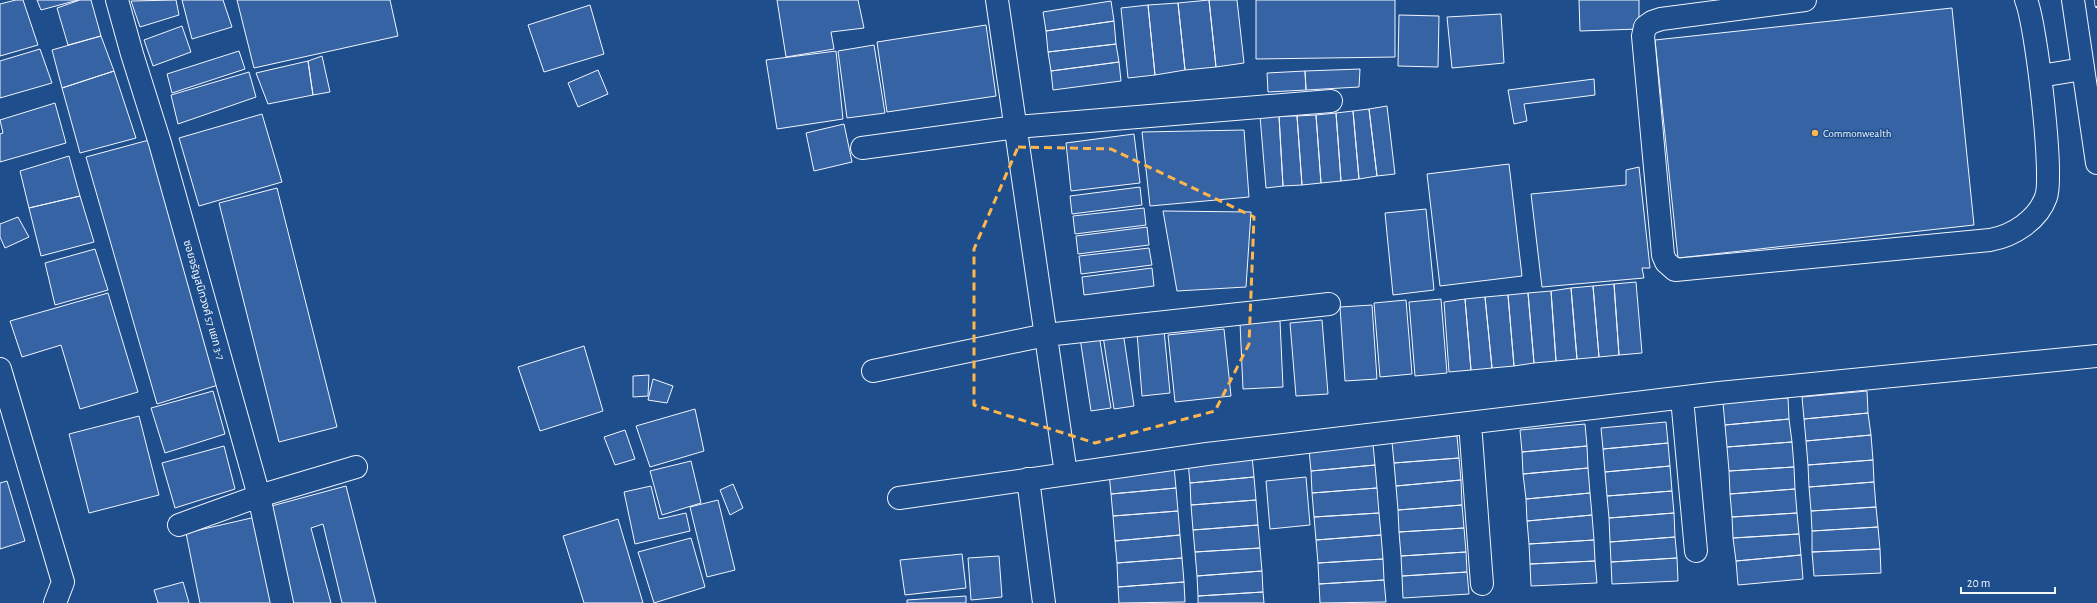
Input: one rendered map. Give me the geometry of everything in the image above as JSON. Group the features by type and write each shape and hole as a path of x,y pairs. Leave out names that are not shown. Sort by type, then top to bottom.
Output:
{"street":[{"name":"ซอยจรัญสนิทวงศ์ 57 แยก 3-7","path":"117,0 160,143 260,496 282,603"},
{"path":"997,0 1066,474"},
{"path":"1804,0 1661,20 1652,22 1645,27 1643,36 1663,255 1666,262 1675,270 1990,240 2010,235 2018,230 2036,212 2047,192 2049,185 2040,76 2026,0"},
{"path":"2073,0 2097,163"},
{"path":"2040,76 2083,69"},
{"path":"862,148 1016,127 1331,101"},
{"path":"873,371 1046,335 1329,304"},
{"path":"899,498 1206,454 1719,393 2097,356"},
{"path":"0,369 63,582 55,603"},
{"path":"1682,398 1696,551"},
{"path":"1470,423 1482,584"},
{"path":"179,525 260,496 356,467"},
{"path":"1028,479 1044,603"}],"highlighted area":[{"path":"1018,147 1111,149 1254,217 1249,344 1215,411 1095,443 974,405 974,249"}],"building":[{"path":"23,0 38,45 0,56 0,4"},
{"path":"37,0 78,0 41,10"},
{"path":"80,0 91,0 101,36 68,45 57,8"},
{"path":"176,0 179,15 140,27 131,1"},
{"path":"182,0 223,0 232,27 192,39"},
{"path":"237,0 390,0 398,36 254,68"},
{"path":"777,0 858,0 864,28 831,32 834,49 786,57"},
{"path":"1209,0 1237,0 1244,63 1216,67"},
{"path":"1209,0 1216,67 1185,70 1178,3"},
{"path":"1256,0 1395,0 1395,57 1256,59"},
{"path":"1579,0 1639,0 1639,29 1580,31"},
{"path":"1111,1 1114,21 1046,31 1043,12"},
{"path":"1178,3 1185,70 1155,75 1148,5"},
{"path":"590,5 604,54 544,72 528,25"},
{"path":"1148,5 1155,75 1128,78 1121,8"},
{"name":"Commonwealth","path":"1952,8 1974,225 1678,258 1655,40"},
{"path":"1501,14 1504,63 1452,68 1447,17"},
{"path":"1399,15 1439,16 1438,67 1398,66"},
{"path":"1114,21 1116,44 1048,52 1046,31"},
{"path":"986,25 996,96 887,112 877,42"},
{"path":"182,26 191,52 153,66 144,40"},
{"path":"101,36 114,71 62,88 52,50"},
{"path":"1116,44 1119,62 1051,71 1048,52"},
{"path":"874,45 885,113 847,118 838,51"},
{"path":"40,49 52,83 0,98 0,61"},
{"path":"239,51 245,69 172,93 167,74"},
{"path":"836,51 843,119 777,129 766,60"},
{"path":"322,56 330,92 313,95 308,61"},
{"path":"308,61 313,95 268,104 256,73"},
{"path":"1119,62 1121,81 1053,90 1051,71"},
{"path":"1360,69 1359,87 1306,90 1305,71"},
{"path":"598,70 608,94 578,107 568,83"},
{"path":"114,71 136,138 80,153 62,88"},
{"path":"1305,71 1306,90 1268,92 1267,73"},
{"path":"249,72 256,97 178,124 171,95"},
{"path":"1594,79 1595,95 1524,104 1527,121 1514,124 1508,90"},
{"path":"55,103 66,143 0,162 0,134 3,133 0,120"},
{"path":"1387,106 1395,174 1377,176 1369,109"},
{"path":"1369,109 1377,176 1359,179 1353,111"},
{"path":"1353,111 1359,179 1341,181 1336,113"},
{"path":"1336,113 1341,181 1321,183 1316,115"},
{"path":"262,114 282,182 199,206 179,138"},
{"path":"1316,115 1321,183 1302,185 1297,116"},
{"path":"1260,116 1279,116 1283,186 1266,188"},
{"path":"1279,116 1297,116 1302,185 1283,186"},
{"path":"844,124 852,162 814,171 806,133"},
{"path":"1244,130 1249,197 1150,206 1142,132"},
{"path":"1134,134 1140,183 1071,191 1066,143"},
{"path":"149,140 218,385 157,404 86,157"},
{"path":"69,156 80,196 29,208 20,171"},
{"path":"1509,164 1522,276 1440,286 1427,174"},
{"path":"1639,167 1650,268 1642,268 1644,278 1542,287 1531,194 1626,185 1626,170"},
{"path":"1140,187 1142,205 1072,214 1070,196"},
{"path":"277,188 337,427 279,442 219,203"},
{"path":"80,196 94,242 41,256 29,208"},
{"path":"1144,208 1146,225 1075,234 1073,216"},
{"path":"1426,209 1434,290 1393,295 1385,213"},
{"path":"1163,211 1251,212 1246,287 1177,291"},
{"path":"18,217 29,237 5,248 0,237 0,224"},
{"path":"1147,227 1149,245 1078,254 1076,236"},
{"path":"1149,248 1152,265 1081,274 1079,256"},
{"path":"95,249 108,290 55,305 45,263"},
{"path":"1152,268 1154,286 1084,295 1082,277"},
{"path":"1636,282 1642,353 1619,355 1614,284"},
{"path":"1614,284 1619,355 1599,357 1593,286"},
{"path":"1593,286 1599,357 1577,359 1571,288"},
{"path":"1571,288 1577,359 1556,361 1551,291"},
{"path":"1551,291 1556,361 1534,363 1528,293"},
{"path":"108,293 138,392 80,409 61,345 22,357 10,321"},
{"path":"1528,293 1534,363 1514,366 1508,295"},
{"path":"1508,295 1514,366 1492,368 1485,297"},
{"path":"1485,297 1492,368 1471,370 1465,299"},
{"path":"1441,299 1447,373 1415,376 1409,302"},
{"path":"1465,299 1471,370 1449,372 1444,302"},
{"path":"1406,300 1412,374 1380,377 1374,303"},
{"path":"1372,305 1377,379 1345,381 1340,307"},
{"path":"1322,320 1328,394 1296,396 1290,323"},
{"path":"1280,321 1283,387 1243,389 1240,323"},
{"path":"1224,329 1231,396 1175,402 1168,335"},
{"path":"1164,330 1170,393 1142,396 1137,333"},
{"path":"1123,332 1134,406 1114,409 1103,336"},
{"path":"1099,335 1111,408 1091,411 1080,338"},
{"path":"584,346 603,411 540,431 518,367"},
{"path":"649,375 648,396 633,397 633,376"},
{"path":"653,379 673,386 667,403 648,400"},
{"path":"213,391 225,434 165,453 151,408"},
{"path":"1867,391 1868,413 1804,419 1802,397"},
{"path":"1788,398 1789,419 1725,425 1723,403"},
{"path":"695,409 704,451 650,467 636,426"},
{"path":"1868,413 1871,435 1806,441 1804,419"},
{"path":"139,416 159,495 89,513 69,434"},
{"path":"1789,419 1792,442 1727,447 1725,425"},
{"path":"1666,422 1668,443 1603,449 1601,428"},
{"path":"1585,424 1587,446 1522,452 1520,430"},
{"path":"625,430 635,459 615,465 604,437"},
{"path":"1871,435 1873,460 1808,465 1806,441"},
{"path":"1457,436 1459,458 1394,463 1392,442"},
{"path":"1792,442 1794,467 1729,471 1727,447"},
{"path":"1668,443 1670,466 1605,472 1603,449"},
{"path":"1373,444 1375,465 1311,471 1309,450"},
{"path":"224,446 235,489 175,508 162,463"},
{"path":"1587,446 1588,468 1523,474 1522,452"},
{"path":"1252,456 1254,477 1190,483 1188,462"},
{"path":"1459,458 1461,480 1396,486 1394,463"},
{"path":"1873,460 1874,482 1809,487 1808,465"},
{"path":"691,461 701,503 662,515 650,471"},
{"path":"1375,465 1377,488 1312,493 1311,471"},
{"path":"1670,466 1672,491 1607,496 1605,472"},
{"path":"1174,467 1176,488 1111,494 1109,473"},
{"path":"1794,467 1795,489 1730,494 1729,471"},
{"path":"1588,468 1590,493 1526,499 1523,474"},
{"path":"1254,477 1256,500 1191,505 1190,483"},
{"path":"1306,477 1310,525 1270,529 1266,481"},
{"path":"1461,480 1462,505 1398,510 1396,486"},
{"path":"7,481 25,541 0,549 0,483"},
{"path":"1874,482 1876,507 1811,511 1809,487"},
{"path":"733,484 743,508 730,515 720,490"},
{"path":"346,486 376,603 342,603 323,524 311,528 331,603 288,603 264,508"},
{"path":"651,486 659,519 686,513 690,531 635,544 624,492"},
{"path":"1176,488 1178,511 1113,516 1111,494"},
{"path":"1377,488 1379,513 1314,517 1312,493"},
{"path":"1795,489 1797,513 1732,517 1730,494"},
{"path":"1672,491 1674,513 1609,518 1607,496"},
{"path":"1590,493 1592,515 1527,521 1526,499"},
{"path":"718,500 735,570 707,577 690,507"},
{"path":"1256,500 1258,525 1193,530 1191,505"},
{"path":"1462,505 1464,528 1399,532 1398,510"},
{"path":"1876,507 1878,527 1812,531 1811,511"},
{"path":"1178,511 1180,535 1115,541 1113,516"},
{"path":"1379,513 1381,535 1316,540 1314,517"},
{"path":"1674,513 1675,537 1610,542 1609,518"},
{"path":"1797,513 1799,534 1733,538 1732,517"},
{"path":"1592,515 1594,540 1529,544 1527,521"},
{"path":"260,516 279,603 200,603 186,533"},
{"path":"618,519 643,603 584,603 563,536"},
{"path":"1258,525 1260,548 1195,552 1193,530"},
{"path":"1878,527 1880,549 1812,552 1812,531"},
{"path":"1464,528 1466,552 1401,556 1399,532"},
{"path":"1799,534 1801,555 1736,561 1733,538"},
{"path":"1180,535 1182,558 1117,563 1115,541"},
{"path":"1381,535 1383,559 1318,563 1316,540"},
{"path":"1675,537 1677,558 1611,562 1610,542"},
{"path":"691,538 705,587 654,603 638,552"},
{"path":"1594,540 1595,561 1530,564 1529,544"},
{"path":"1260,548 1262,571 1197,576 1195,552"},
{"path":"1880,549 1881,573 1814,576 1812,552"},
{"path":"1466,552 1467,572 1402,576 1401,556"},
{"path":"962,554 966,588 905,595 900,560"},
{"path":"1801,555 1803,579 1738,585 1736,561"},
{"path":"999,556 1002,597 971,600 968,558"},
{"path":"1182,558 1184,582 1118,587 1117,563"},
{"path":"1677,558 1678,581 1612,584 1611,562"},
{"path":"1383,559 1384,580 1319,584 1318,563"},
{"path":"1595,561 1597,583 1531,586 1530,564"},
{"path":"1262,571 1263,592 1198,596 1197,576"},
{"path":"1467,572 1469,594 1403,598 1402,576"},
{"path":"1384,580 1386,602 1320,603 1319,584"},
{"path":"183,582 189,603 158,603 154,590"},
{"path":"1184,582 1185,602 1119,603 1118,587"},
{"path":"1263,592 1264,603 1198,603 1198,596"},
{"path":"966,596 966,603 907,603 907,600"}],"railway":[{"path":"2096,0 2097,6"}],"place":[{"name":"Commonwealth","path":"1815,133"}]}
